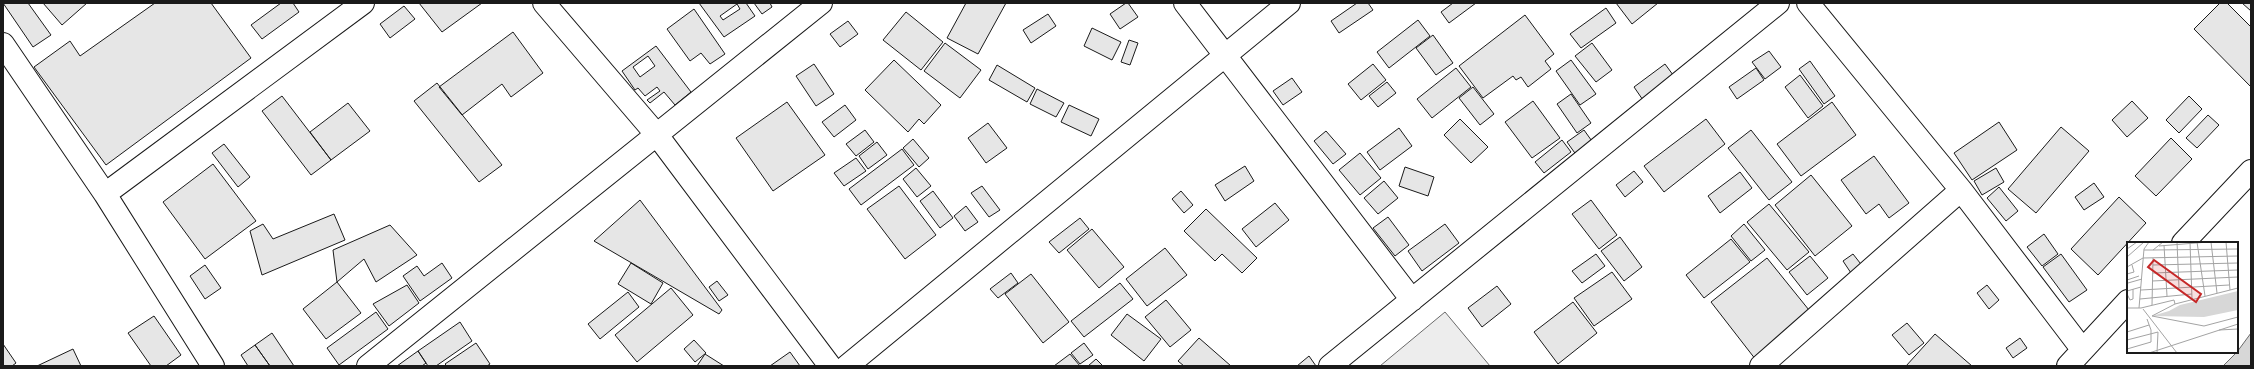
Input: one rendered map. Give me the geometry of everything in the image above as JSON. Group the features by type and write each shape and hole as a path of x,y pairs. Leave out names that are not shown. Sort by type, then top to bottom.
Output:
{"street":[{"path":"105,194 363,3"},
{"path":"544,3 657,135 830,366"},
{"path":"368,366 821,3"},
{"path":"1186,3 1412,300"},
{"path":"847,366 1289,3"},
{"path":"1330,366 1778,3"},
{"path":"1808,3 1960,190 2082,349"},
{"path":"3,44 105,194 213,366"},
{"path":"2184,242 2251,171"},
{"path":"1761,366 1960,190"},
{"path":"2068,366 2082,349 2127,302"}],"shaded area":[{"path":"1445,312 1490,366 1380,366"},
{"path":"2251,333 2251,366 2223,366 2236,353 2238,353 2238,351"}],"building":[{"path":"3,3 28,3 51,35 33,47"},
{"path":"43,3 87,3 62,25"},
{"path":"155,3 211,3 251,58 106,165 34,67 70,41 80,56"},
{"path":"281,3 293,3 299,12 262,39 251,25"},
{"path":"419,3 482,3 442,32"},
{"path":"699,3 746,3 755,16 724,37","holes":["737,4 740,9 723,20 720,16"]},
{"path":"754,3 770,3 772,7 762,14"},
{"path":"966,3 1006,3 978,54 947,38"},
{"path":"1128,3 1138,17 1120,29 1110,14"},
{"path":"1357,3 1368,3 1373,10 1339,33 1331,21"},
{"path":"1453,3 1476,3 1449,23 1441,12"},
{"path":"1616,3 1658,3 1632,24"},
{"path":"2220,3 2227,3 2251,27 2251,87 2194,29"},
{"path":"2242,3 2251,3 2251,11"},
{"path":"404,6 415,19 390,38 380,24"},
{"path":"1606,8 1616,23 1581,48 1570,34"},
{"path":"694,9 725,54 710,64 701,53 690,61 667,29"},
{"path":"906,12 943,42 921,70 883,40"},
{"path":"1048,14 1056,26 1031,43 1023,30"},
{"path":"1525,15 1554,54 1545,61 1551,69 1528,87 1521,77 1516,80 1513,76 1483,98 1459,66"},
{"path":"1418,20 1430,36 1389,68 1377,52"},
{"path":"848,21 858,34 840,47 830,34"},
{"path":"1092,28 1121,42 1112,60 1084,46"},
{"path":"513,32 543,73 511,97 502,84 462,115 439,87"},
{"path":"1433,35 1453,63 1436,75 1416,48"},
{"path":"1129,40 1138,43 1130,65 1121,62"},
{"path":"945,43 981,70 960,98 924,71"},
{"path":"1592,43 1612,70 1596,82 1575,56"},
{"path":"656,46 691,92 675,105 664,92 650,103 647,100 660,91 657,87 645,96 638,88 635,90 622,71","holes":["648,56 655,66 640,77 633,67"]},
{"path":"1769,51 1781,67 1765,79 1752,62"},
{"path":"894,60 941,105 924,124 919,119 908,132 865,90"},
{"path":"1571,60 1596,94 1580,105 1556,71"},
{"path":"1810,61 1835,96 1824,104 1799,69"},
{"path":"814,64 834,94 816,106 796,76"},
{"path":"1373,64 1386,80 1361,100 1348,84"},
{"path":"1665,64 1676,79 1645,103 1634,87"},
{"path":"997,65 1035,88 1027,102 989,80"},
{"path":"1456,68 1471,87 1432,118 1417,99"},
{"path":"1756,68 1764,80 1737,99 1729,87"},
{"path":"1800,75 1823,106 1808,118 1785,87"},
{"path":"1292,78 1302,92 1283,105 1273,91"},
{"path":"1387,82 1396,93 1378,107 1369,96"},
{"path":"437,83 502,165 479,182 414,101"},
{"path":"1473,87 1494,114 1480,125 1459,98"},
{"path":"1037,89 1064,103 1056,117 1030,104"},
{"path":"1571,94 1591,123 1577,133 1557,104"},
{"path":"282,96 331,160 311,175 262,111"},
{"path":"2189,96 2202,109 2179,133 2166,120"},
{"path":"1533,101 1560,138 1532,158 1505,122"},
{"path":"2132,101 2148,118 2127,137 2112,120"},
{"path":"787,102 825,155 773,191 736,138"},
{"path":"1832,102 1856,135 1801,176 1777,144"},
{"path":"348,103 370,131 331,160 310,132"},
{"path":"845,105 856,120 834,137 822,122"},
{"path":"1069,105 1099,119 1091,136 1061,122"},
{"path":"2208,115 2219,125 2197,148 2186,138"},
{"path":"1460,119 1488,147 1471,163 1444,135"},
{"path":"1706,119 1725,144 1664,192 1644,166"},
{"path":"1999,122 2017,150 1972,180 1954,153"},
{"path":"988,123 1007,148 986,163 968,138"},
{"path":"2061,127 2089,151 2036,213 2008,189"},
{"path":"1399,128 1412,146 1380,170 1367,152"},
{"path":"865,130 874,142 856,156 846,144"},
{"path":"1584,130 1594,144 1577,156 1567,142"},
{"path":"1751,130 1792,182 1769,200 1728,148"},
{"path":"1326,131 1346,154 1333,164 1314,141"},
{"path":"2171,138 2192,159 2156,196 2135,176"},
{"path":"913,139 929,158 919,167 903,148"},
{"path":"1562,140 1571,152 1544,173 1535,162"},
{"path":"877,142 887,155 868,169 859,156"},
{"path":"224,144 250,177 238,187 212,153"},
{"path":"902,149 914,165 861,205 849,189"},
{"path":"1360,153 1381,178 1360,195 1339,170"},
{"path":"1874,156 1909,203 1889,218 1879,204 1866,214 1841,180"},
{"path":"856,158 866,171 844,186 834,173"},
{"path":"213,164 256,221 205,259 163,202"},
{"path":"1245,166 1254,181 1225,201 1215,185"},
{"path":"1405,167 1434,177 1428,196 1399,186"},
{"path":"916,168 931,186 917,197 903,179"},
{"path":"1996,168 2004,182 1982,195 1974,181"},
{"path":"1634,171 1643,182 1625,197 1616,185"},
{"path":"1740,172 1752,188 1720,213 1708,196"},
{"path":"1811,175 1852,226 1815,256 1775,205"},
{"path":"1384,181 1398,198 1378,214 1364,198"},
{"path":"2094,183 2104,197 2084,210 2075,197"},
{"path":"899,186 936,235 905,259 867,209"},
{"path":"982,186 1000,210 989,217 971,193"},
{"path":"1999,187 2018,211 2006,221 1987,198"},
{"path":"933,191 953,218 940,228 920,201"},
{"path":"1181,191 1193,205 1184,213 1172,199"},
{"path":"2119,197 2146,223 2098,275 2071,249"},
{"path":"640,200 722,310 719,314 594,241"},
{"path":"1591,200 1617,235 1599,249 1572,214"},
{"path":"1275,203 1289,220 1256,247 1242,229"},
{"path":"1769,204 1809,252 1787,270 1747,222"},
{"path":"966,206 978,222 965,231 954,216"},
{"path":"1206,209 1257,258 1242,273 1222,254 1215,261 1184,231"},
{"path":"334,214 345,240 262,275 250,231 263,224 273,239"},
{"path":"1388,217 1409,245 1395,256 1373,228"},
{"path":"1080,218 1089,229 1059,253 1049,242"},
{"path":"1445,224 1459,243 1422,271 1408,251"},
{"path":"1744,224 1765,250 1751,261 1731,236"},
{"path":"390,225 417,255 376,282 364,259 337,282 333,250"},
{"path":"1092,229 1124,267 1099,288 1067,250"},
{"path":"2044,234 2058,254 2042,266 2027,247"},
{"path":"1620,237 1642,267 1624,281 1601,251"},
{"path":"1731,239 1750,262 1704,298 1686,275"},
{"path":"1165,248 1187,275 1147,306 1126,279"},
{"path":"1596,254 1605,266 1582,283 1572,271"},
{"path":"1853,254 1864,268 1853,276 1843,261"},
{"path":"2061,254 2087,290 2069,302 2043,267"},
{"path":"1810,256 1828,278 1807,295 1789,272"},
{"path":"1767,258 1813,315 1756,360 1711,302"},
{"path":"442,263 452,278 420,301 403,276 417,266 424,276"},
{"path":"631,263 663,283 651,304 618,284"},
{"path":"205,265 221,288 205,299 190,276"},
{"path":"1612,272 1632,299 1594,326 1574,298"},
{"path":"1011,273 1018,283 998,298 990,289"},
{"path":"1031,274 1069,322 1043,343 1005,294"},
{"path":"717,281 728,295 719,301 709,287"},
{"path":"337,282 361,313 326,339 303,309"},
{"path":"1120,283 1133,299 1084,337 1071,321"},
{"path":"407,285 419,303 389,326 373,304"},
{"path":"1987,285 1999,300 1989,309 1977,293"},
{"path":"1497,286 1511,304 1482,327 1468,308"},
{"path":"671,288 693,315 637,362 615,335"},
{"path":"628,292 639,307 600,339 588,324"},
{"path":"1166,300 1191,330 1170,347 1145,317"},
{"path":"1573,302 1597,333 1558,364 1534,332"},
{"path":"376,312 388,329 339,365 327,348"},
{"path":"1127,314 1161,339 1144,361 1111,335"},
{"path":"154,316 181,355 166,366 151,366 128,333"},
{"path":"460,322 472,341 436,366 428,366 418,351"},
{"path":"1907,323 1924,343 1909,355 1892,335"},
{"path":"272,333 294,366 270,366 255,345"},
{"path":"1935,334 1972,366 1906,366"},
{"path":"1199,338 1231,366 1184,366 1178,361"},
{"path":"2020,338 2027,348 2013,358 2006,348"},
{"path":"694,340 706,353 695,362 684,349"},
{"path":"476,343 490,364 487,366 447,366 445,364"},
{"path":"1084,343 1093,355 1080,364 1071,353"},
{"path":"3,344 16,363 12,366 3,366"},
{"path":"255,345 270,366 248,366 241,355"},
{"path":"73,349 81,366 37,366"},
{"path":"418,351 426,363 422,366 397,366"},
{"path":"790,352 800,366 770,366"},
{"path":"705,354 724,366 697,366"},
{"path":"1070,354 1080,366 1054,366"},
{"path":"1309,356 1316,366 1297,366"},
{"path":"1096,359 1103,366 1088,366"}]}
